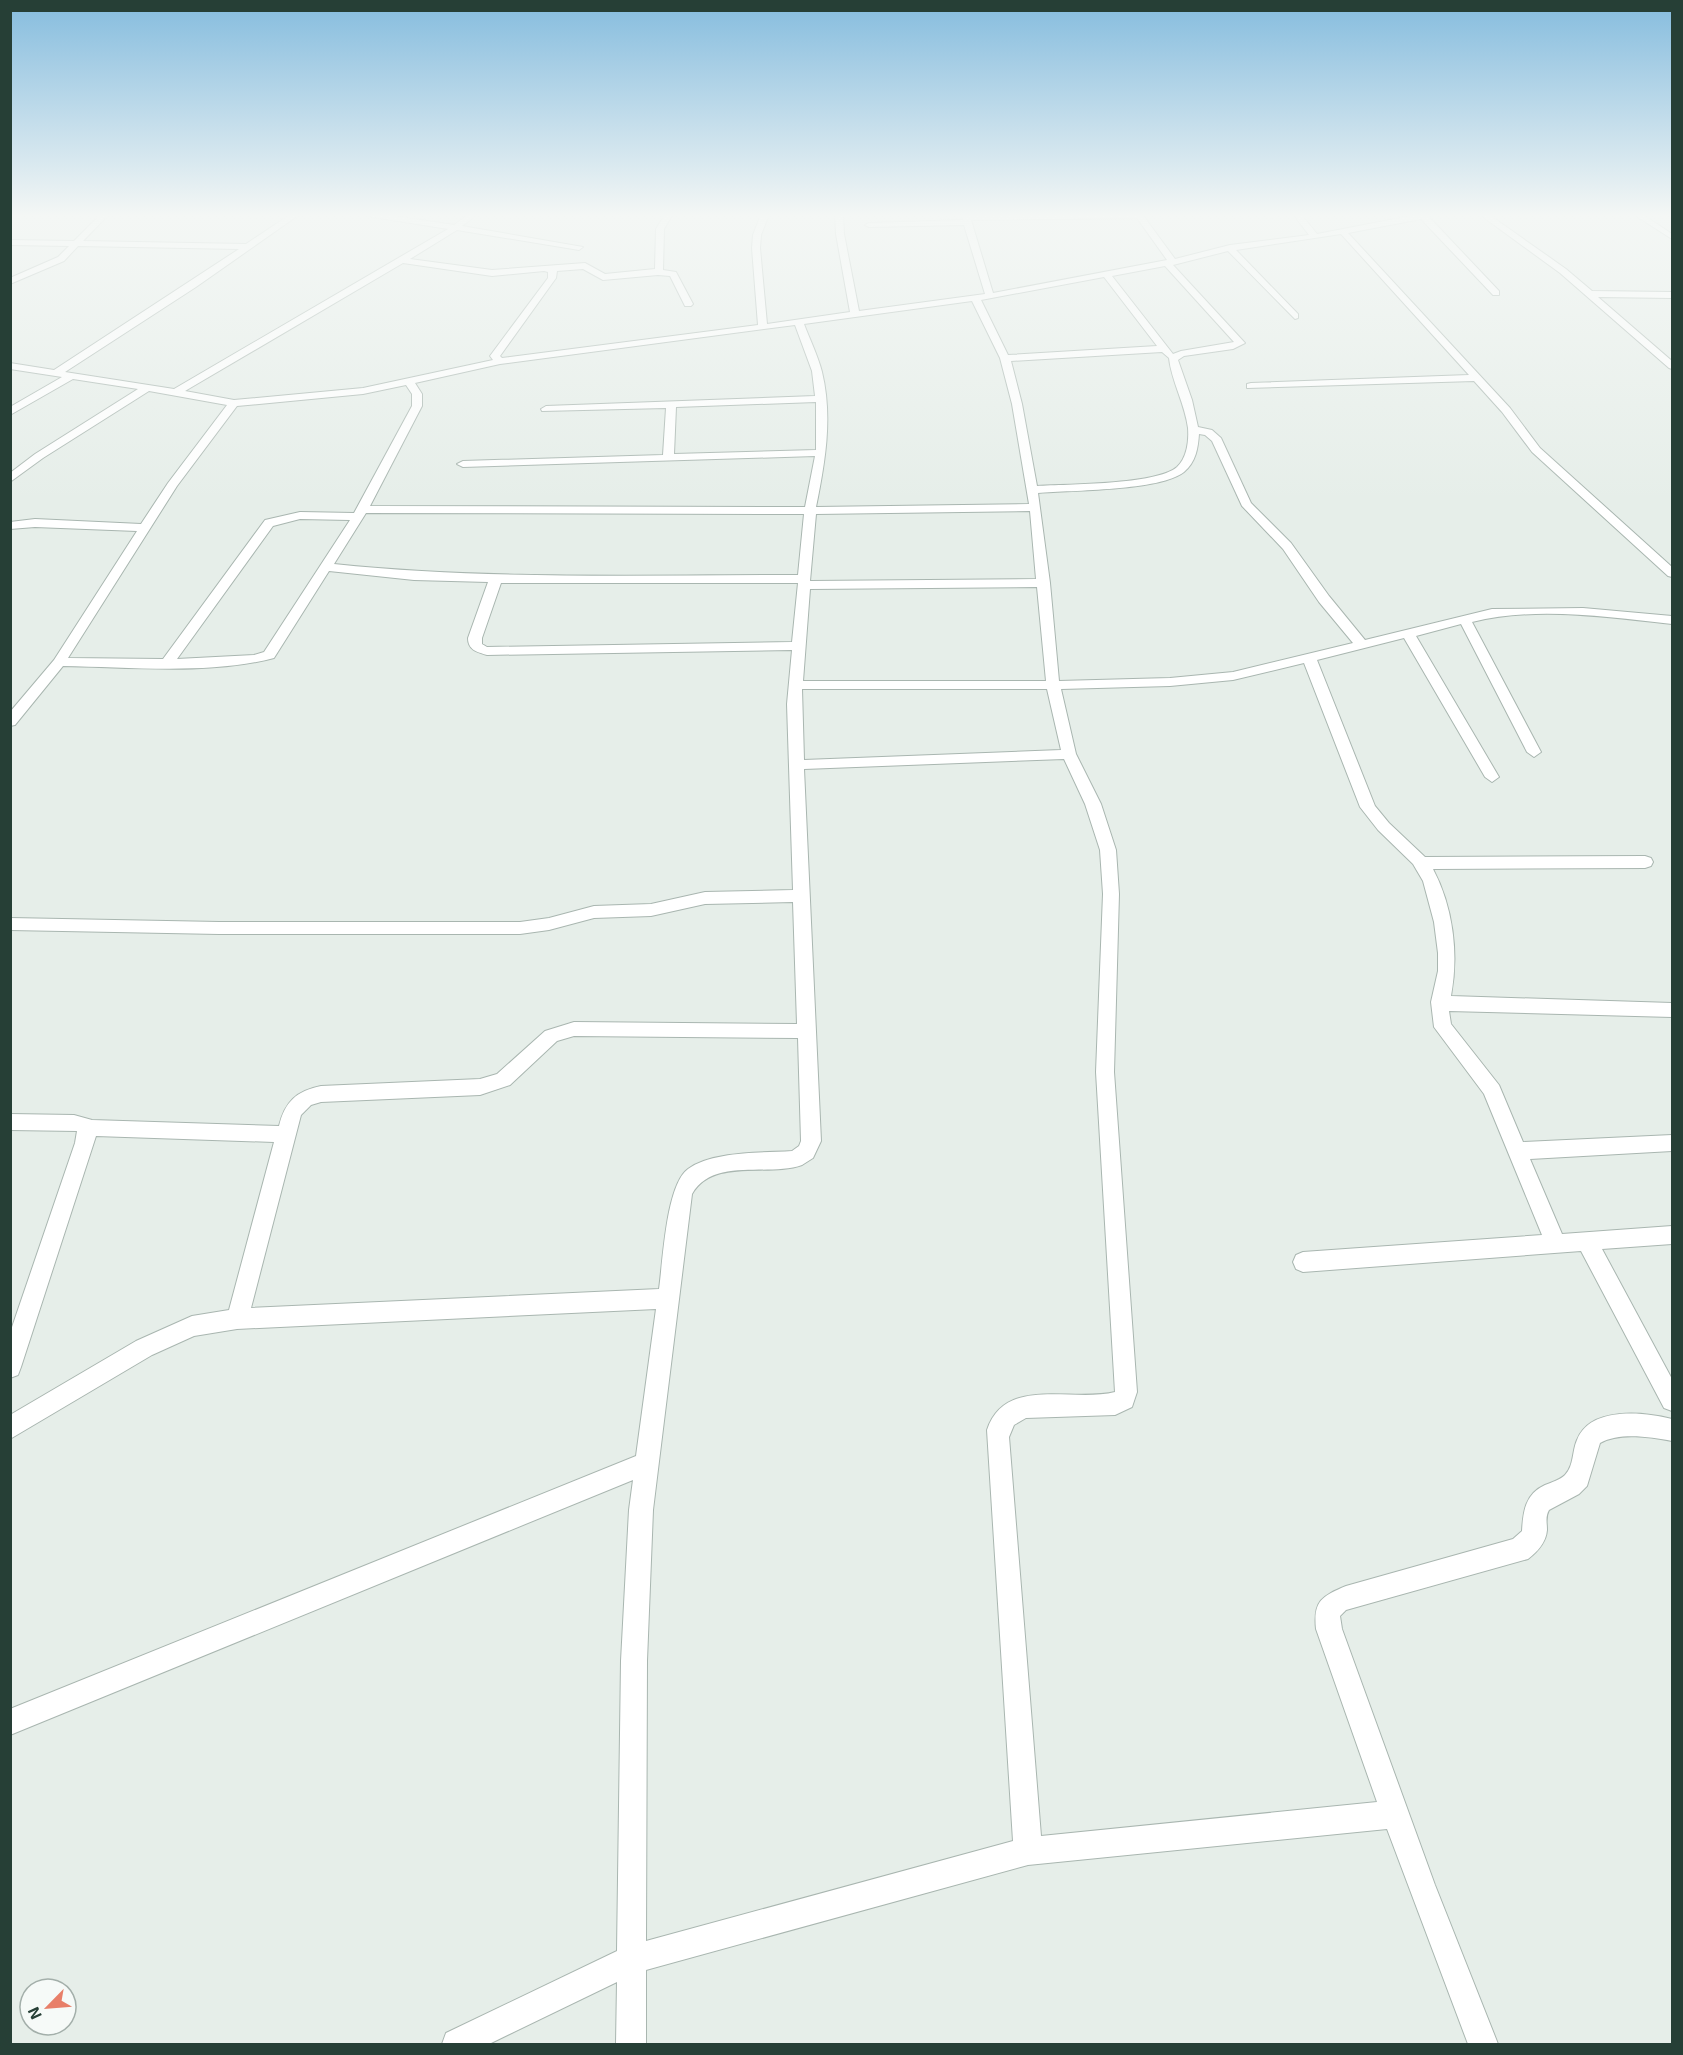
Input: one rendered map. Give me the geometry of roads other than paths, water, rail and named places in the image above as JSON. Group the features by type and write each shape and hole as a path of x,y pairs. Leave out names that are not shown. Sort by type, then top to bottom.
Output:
{"street":[{"path":"57,372 152,310"},
{"path":"176,392 317,310"},
{"path":"500,361 495,356 529,310"},
{"path":"761,310 763,327"},
{"path":"10,366 234,403 363,391 500,361 880,310"},
{"path":"987,310 1005,358 1017,404 1034,498 1053,685 1069,754 1093,804 1108,850 1111,894 1104,1072 1126,1392 1124,1399 1115,1404 1026,1407 1013,1410 998,1425 997,1437 1028,1851"},
{"path":"167,663 269,524 276,519 361,513 810,511 1034,498 1151,481 1168,476 1181,468 1190,457 1192,419 1173,361 1134,310"},
{"path":"1173,361 1174,357 1181,354 1233,346 1240,342 1212,310"},
{"path":"1289,310 1295,316"},
{"path":"1414,310 1506,410 1536,450 1672,573"},
{"path":"1607,310 1672,366"},
{"path":"631,2044 634,1662 641,1510 682,1193 689,1180 698,1173 714,1167 795,1159 806,1152 811,1141 796,765 796,685 810,511 821,453 821,399 817,371 798,322"},
{"path":"1005,358 1164,349"},
{"path":"10,412 73,375"},
{"path":"1251,386 1476,378"},
{"path":"59,662 167,663 231,660 269,655 361,513 417,406 417,394 410,382"},
{"path":"10,479 39,456 148,387"},
{"path":"546,409 821,399"},
{"path":"10,722 59,662 172,485 234,403"},
{"path":"668,458 671,404"},
{"path":"1193,429 1208,432 1217,440 1246,504 1287,546 1324,599 1361,644"},
{"path":"463,464 821,453"},
{"path":"13,527 35,523 145,528"},
{"path":"324,567 414,576 496,579 1044,583"},
{"path":"496,579 475,638 475,644 479,649 487,651 799,646"},
{"path":"796,685 1053,685 1170,682 1233,676 1492,613 1536,609 1583,610 1672,620"},
{"path":"1464,618 1534,752"},
{"path":"1407,632 1492,777"},
{"path":"1309,657 1368,807 1373,816 1421,863 1430,881 1446,948 1446,978 1439,1015 1443,1027 1492,1090 1556,1244"},
{"path":"796,765 1069,754"},
{"path":"1421,863 1646,862"},
{"path":"10,924 231,928 519,928 541,926 594,912 651,910 705,898 802,896"},
{"path":"1440,1002 1672,1010"},
{"path":"237,1319 292,1112 298,1103 308,1096 480,1087 493,1084 512,1073 551,1036 561,1031 574,1029 807,1031"},
{"path":"10,1122 74,1122 83,1124 87,1128 287,1134"},
{"path":"10,1367 85,1143 87,1128"},
{"path":"1517,1151 1672,1143"},
{"path":"1303,1262 1672,1235"},
{"path":"1586,1241 1672,1400"},
{"path":"10,1428 144,1348 192,1326 237,1319 669,1298"},
{"path":"1483,2044 1329,1629 1327,1613 1334,1603 1346,1598 1519,1550 1529,1544 1535,1534 1535,1510 1541,1501 1575,1482 1582,1470 1588,1440 1595,1432 1609,1427 1648,1426 1672,1430"},
{"path":"10,1722 647,1463"},
{"path":"457,2044 631,1960 1028,1851 1396,1814"}]}
